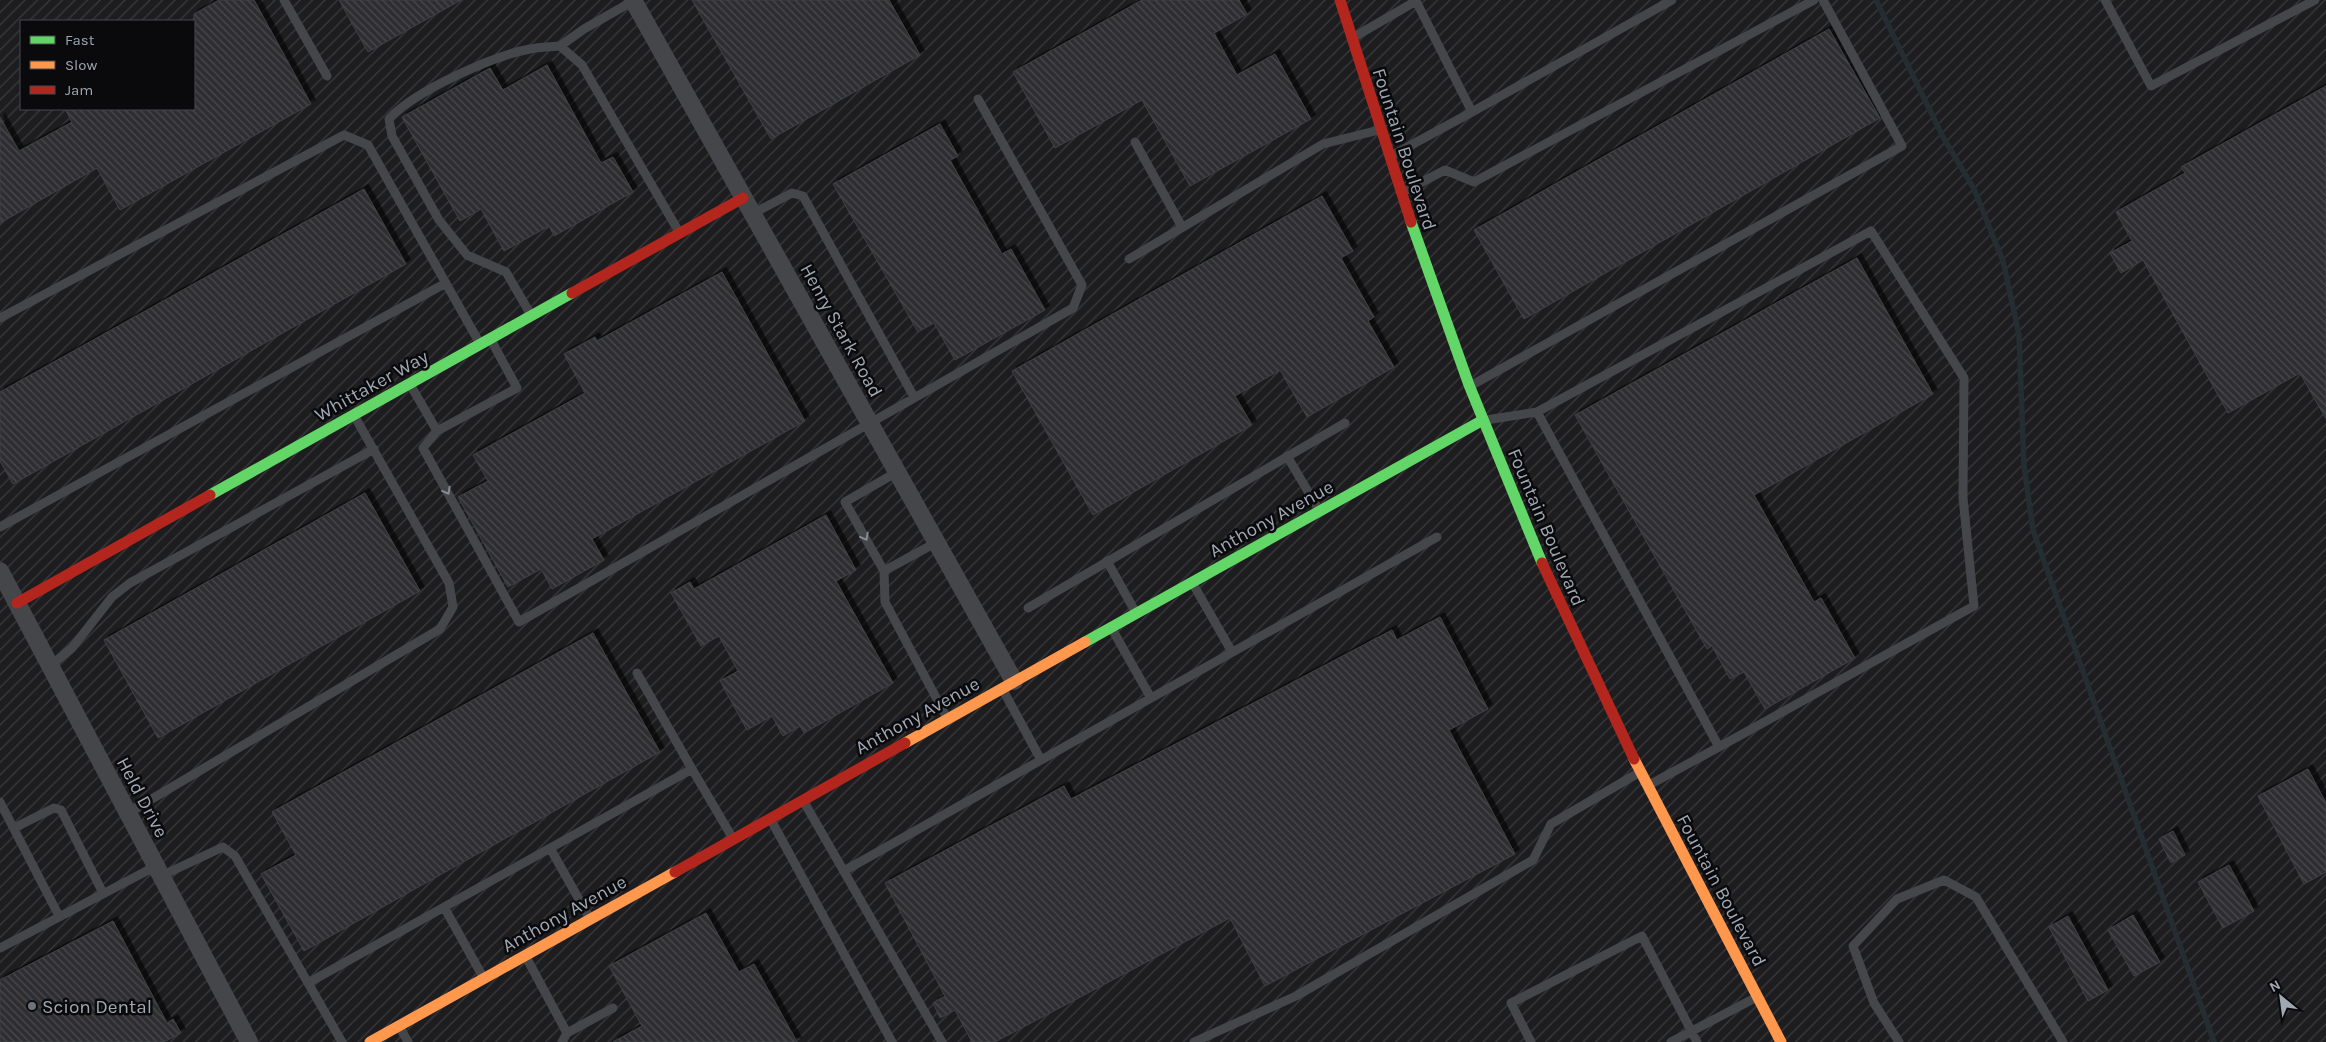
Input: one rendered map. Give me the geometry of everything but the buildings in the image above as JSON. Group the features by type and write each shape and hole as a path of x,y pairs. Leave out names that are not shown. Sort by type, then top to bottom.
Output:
{"street":[{"name":"Henry Stark Road","path":"633,0 937,542 1008,684"},
{"name":"Fountain Boulevard","path":"1340,0 1400,193 1470,386 1563,609 1640,772 1782,1042"},
{"name":"Whittaker Way","path":"17,603 743,198"},
{"name":"Anthony Avenue","path":"370,1042 1483,420"},
{"name":"Held Drive","path":"0,571 128,813 244,1040"}],"lane":[{"path":"284,0 327,76"},
{"path":"531,315 506,272 467,255 439,220 392,136 389,119 401,106 480,65 529,49 560,46 584,28 633,0"},
{"path":"1351,39 1416,0 1472,112"},
{"path":"1389,158 1672,0"},
{"path":"1400,193 1445,170 1474,182 1814,0"},
{"path":"1470,386 1902,146 1823,0"},
{"path":"2105,0 2151,86 2315,0"},
{"path":"560,46 582,65 679,232"},
{"path":"490,338 517,388 437,431 424,448 519,622 869,421 1073,308 1082,286 978,99"},
{"path":"1129,259 1323,144 1380,130"},
{"path":"0,318 344,135 368,146 480,344"},
{"path":"1135,142 1182,227"},
{"path":"752,214 792,193 803,196 914,397"},
{"path":"1483,420 1537,412 1871,231 1964,378 1963,498 1974,606 1648,786"},
{"path":"0,527 446,283"},
{"path":"409,384 437,431"},
{"path":"1537,412 1719,747"},
{"path":"128,813 440,629 453,607 449,584 354,414"},
{"path":"1028,608 1345,423"},
{"path":"50,666 72,648 112,597 130,583 374,449"},
{"path":"1287,456 1319,511"},
{"path":"897,472 845,502 884,571 885,602 947,718"},
{"path":"844,871 1437,537"},
{"path":"884,571 937,542"},
{"path":"1108,561 1136,613"},
{"path":"1192,582 1232,652"},
{"path":"1111,627 1151,698"},
{"path":"637,673 733,839"},
{"path":"1008,684 1041,760"},
{"path":"308,983 692,768"},
{"path":"1194,1042 1296,996 1533,860 1551,824 1640,772"},
{"path":"802,800 942,1042"},
{"path":"0,802 60,916"},
{"path":"14,828 54,808 61,810 103,893"},
{"path":"770,818 892,1042"},
{"path":"0,948 103,893 222,848 235,856 342,1042"},
{"path":"550,848 590,919"},
{"path":"1899,1042 1874,1003 1853,946 1897,899 1944,880 1976,897 2063,1042"},
{"path":"444,907 483,978"},
{"path":"1531,1042 1511,1003 1642,936 1697,1042"},
{"path":"525,955 567,1033"},
{"path":"1671,1042 1757,997"},
{"path":"562,1042 567,1033 614,1008"},
{"path":"399,1026 408,1042"}],"shaded area":[{"path":"0,0 2326,0 2326,1042 0,1042"}],"waterway":[{"path":"1876,0 1943,137 1974,189 2003,261 2019,335 2024,466 2033,530 2214,1042"}],"traffic: fast":[{"path":"1411,222 1469,385 1542,563"},
{"path":"210,495 572,293"},
{"path":"1085,642 1483,420"}],"traffic: slow":[{"path":"905,743 1085,642"},
{"path":"1634,759 1781,1042"},
{"path":"370,1042 675,872"}],"traffic: jam":[{"path":"1340,0 1411,222"},
{"path":"572,293 743,198"},
{"path":"17,603 210,495"},
{"path":"1542,563 1634,759"},
{"path":"675,872 905,743"}],"place":[{"name":"Scion Dental","path":"32,1006"}]}
